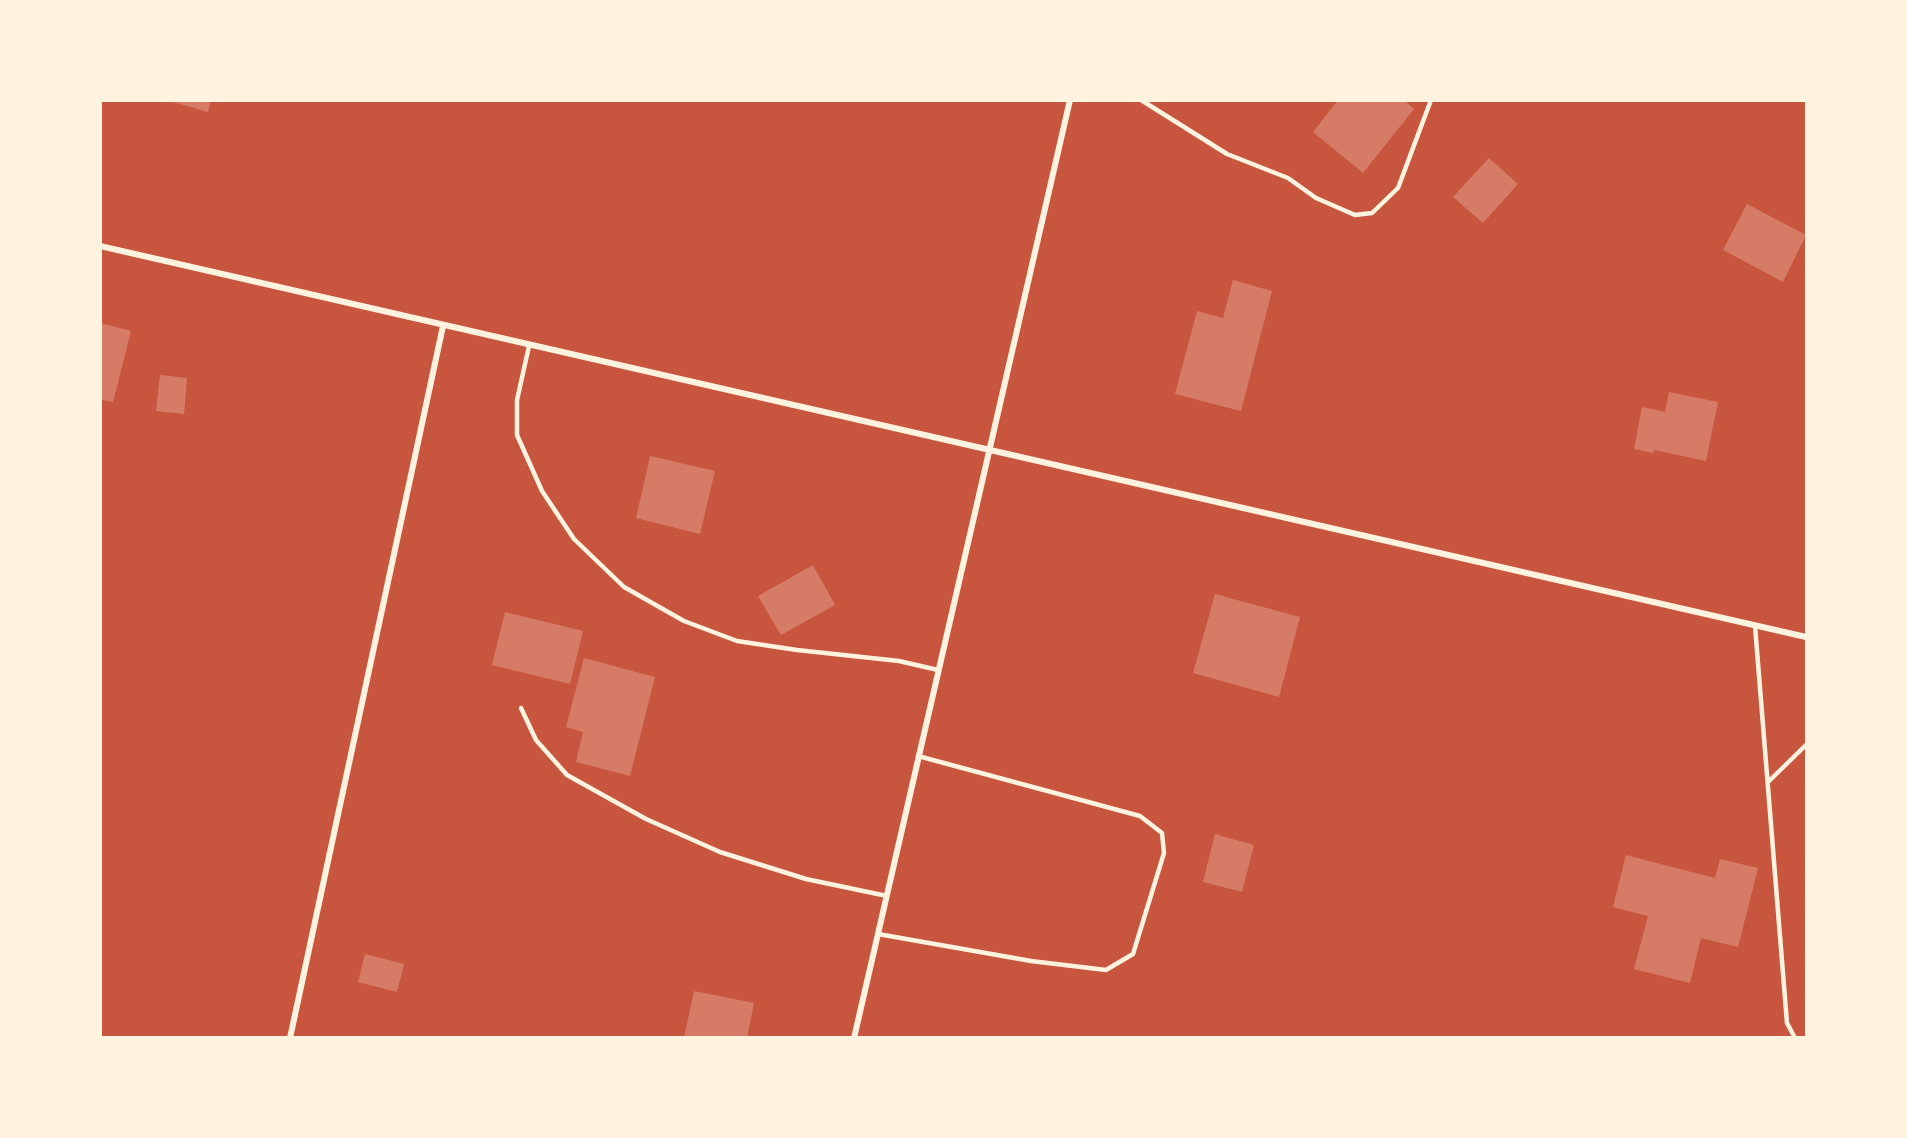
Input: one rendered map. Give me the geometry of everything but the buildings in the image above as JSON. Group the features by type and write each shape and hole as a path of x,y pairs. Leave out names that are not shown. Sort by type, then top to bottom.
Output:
{"street":[{"path":"854,1038 1070,100"},
{"path":"100,246 1806,637"},
{"path":"290,1038 443,326"}],"lane":[{"path":"1142,100 1227,154 1288,178 1316,198 1355,215 1372,213 1398,188 1431,100"},
{"path":"529,346 517,400 517,435 542,490 574,539 624,587 684,621 737,641 899,661 938,670"},
{"path":"1755,626 1787,1023 1795,1038"},
{"path":"521,708 536,740 567,775 646,819 730,855 806,879 886,896"},
{"path":"1768,782 1806,745"},
{"path":"878,934 1031,961 1106,970 1133,954 1164,853 1162,833 1140,816 918,756"}]}
